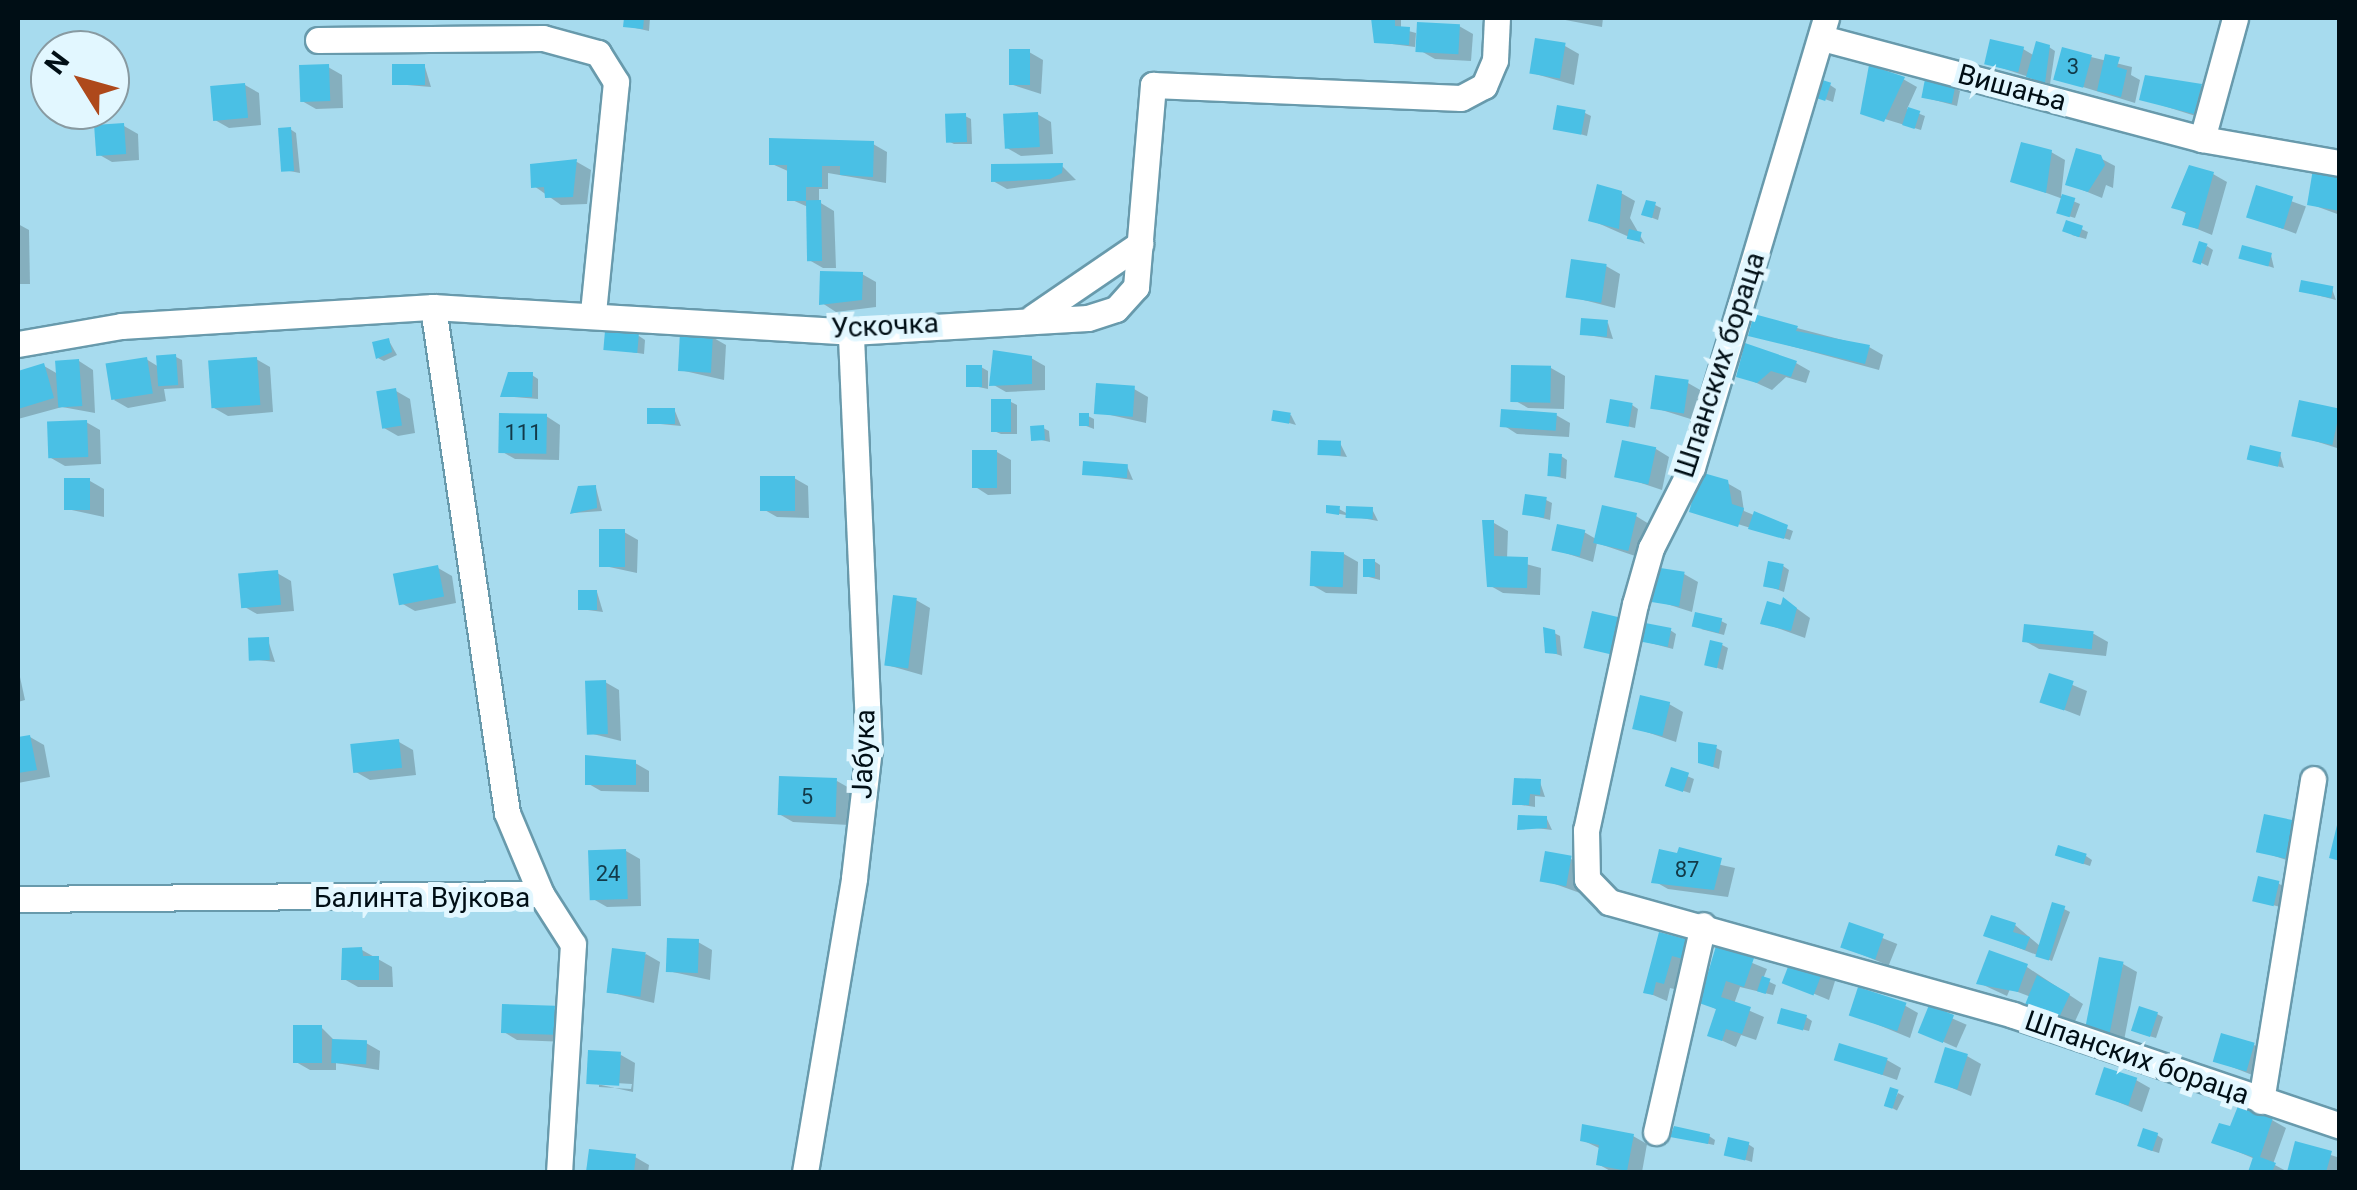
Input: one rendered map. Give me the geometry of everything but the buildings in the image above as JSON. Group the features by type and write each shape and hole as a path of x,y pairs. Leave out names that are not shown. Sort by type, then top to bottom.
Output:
{"street":[{"name":"Ускочка","path":"18,344 121,326 433,307 851,332 1032,317 1088,318 1116,309 1136,287 1153,85 1461,98 1484,86 1495,60 1497,18"},
{"path":"2202,139 2235,18"},
{"name":"Вишања","path":"1824,28 2202,139 2340,163"},
{"name":"Шпанских бораца","path":"1824,28 1692,467 1651,548 1586,830 1587,878 1610,902 1704,925 2013,1016 2340,1126"},
{"path":"318,40 543,38 598,53 616,82 593,314"},
{"path":"1032,317 1140,244"},
{"path":"433,307 507,813 541,894"},
{"name":"Јабука","path":"805,1172 854,878 869,749 851,332"},
{"path":"2261,1101 2314,779"},
{"name":"Балинта Вујкова","path":"18,900 541,894 573,944 559,1172"},
{"path":"1656,1132 1704,925"}]}
